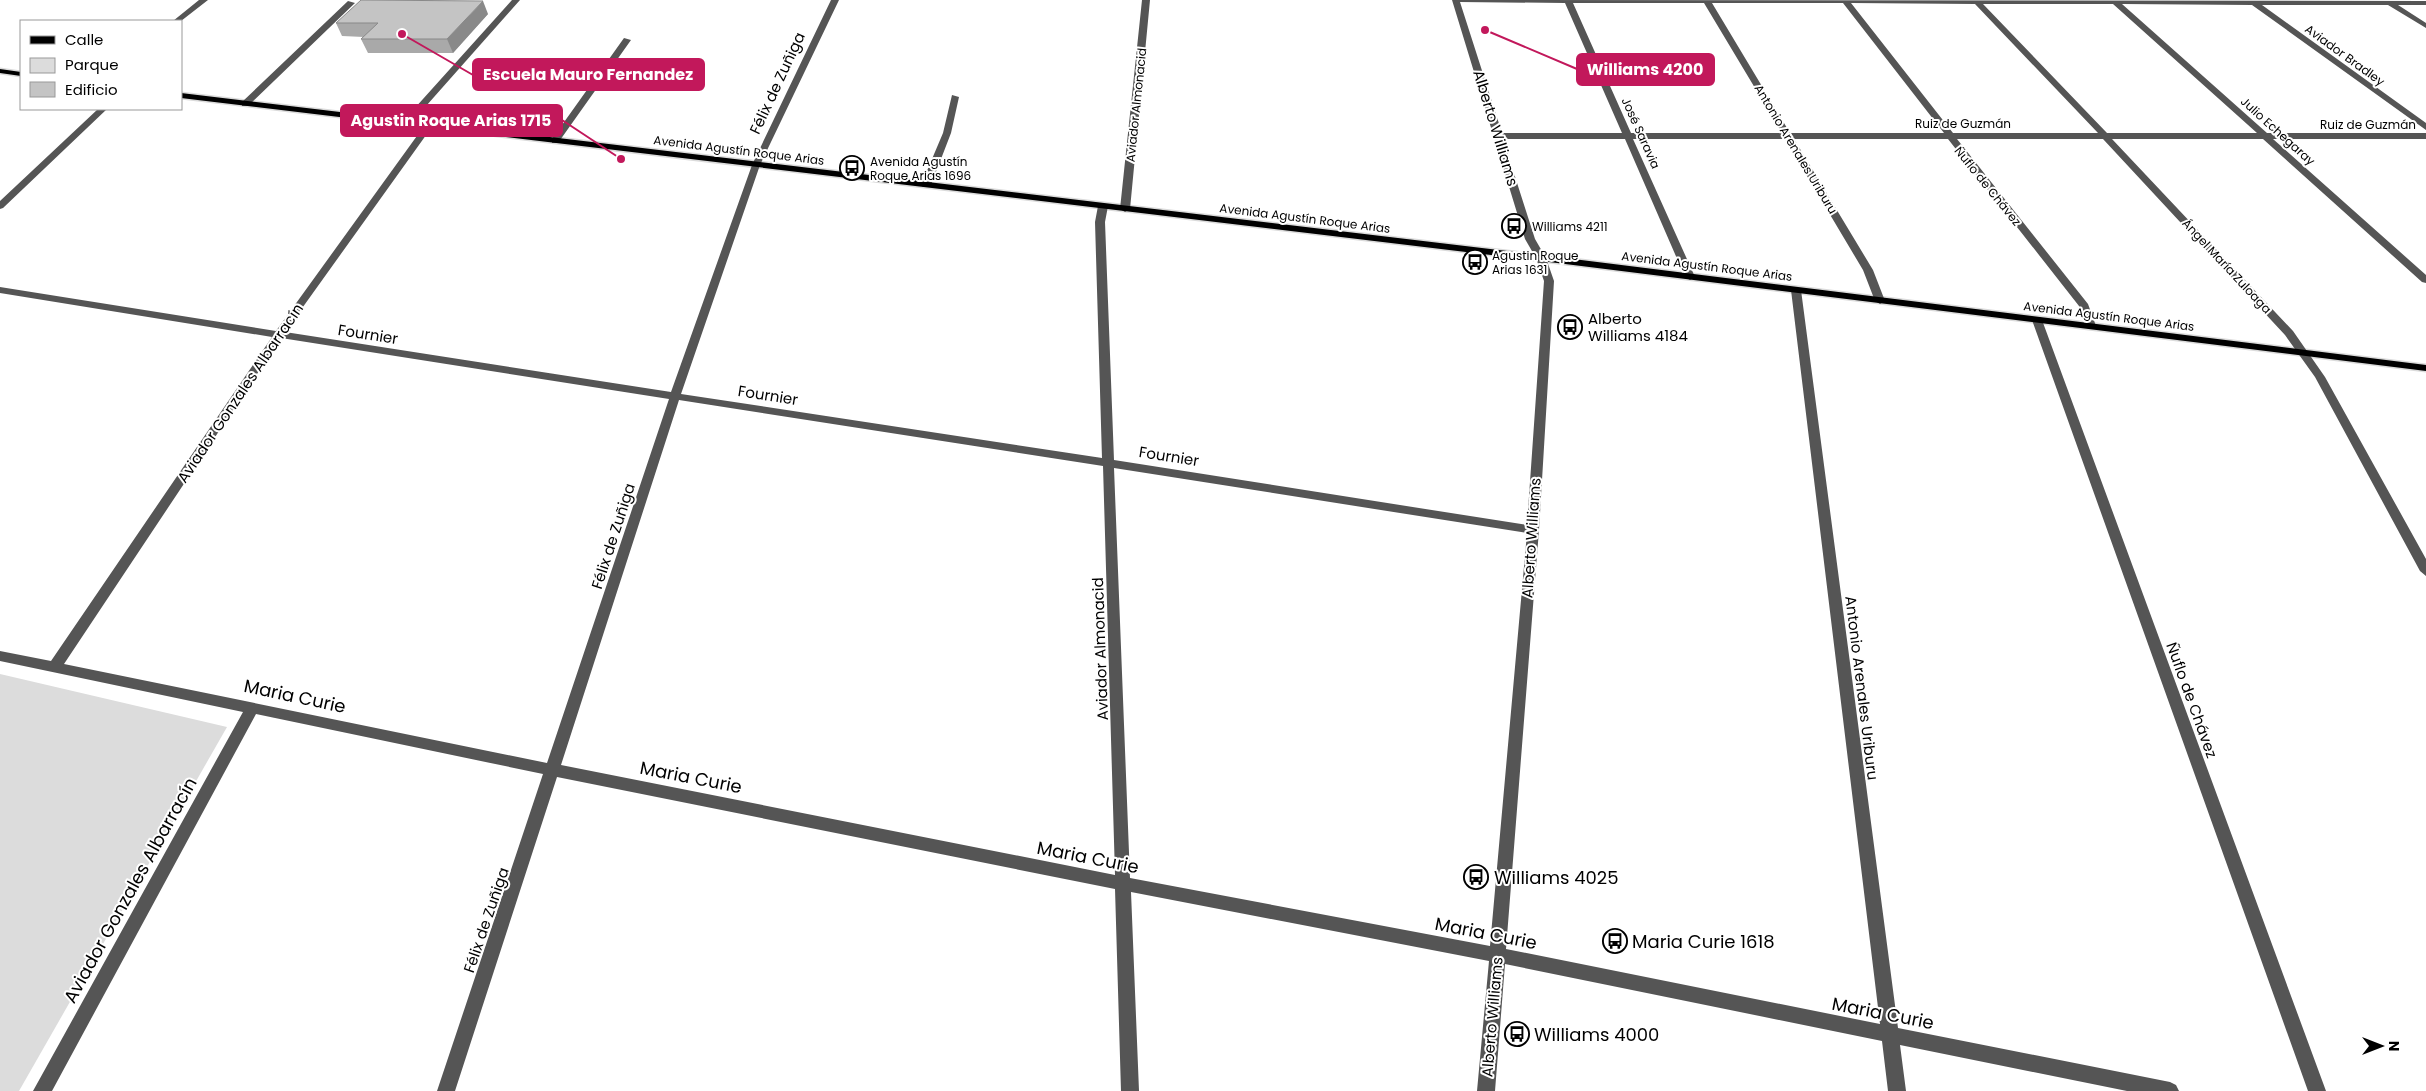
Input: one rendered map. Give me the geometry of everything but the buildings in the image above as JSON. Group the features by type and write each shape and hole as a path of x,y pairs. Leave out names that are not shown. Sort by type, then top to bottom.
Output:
{"main road":[{"path":"0,71 20,74"},
{"name":"Avenida Agustín Roque Arias","path":"182,95 245,104 430,124 555,142 1541,258 2426,368"}],"street":[{"path":"178,20 204,0"},
{"path":"408,122 516,0"},
{"name":"Félix de Zuñiga","path":"446,1091 554,770 675,396 756,165 835,0"},
{"name":"Aviador Almonacid","path":"1125,210 1146,0"},
{"name":"Alberto Williams","path":"1456,0 1530,239 1541,258 1549,281 1532,530 1486,1091"},
{"path":"1462,0 2388,1 2426,3"},
{"name":"José Saravia","path":"1568,0 1690,277"},
{"name":"Antonio Arenales Uriburu","path":"1706,1 1868,270 1880,301"},
{"name":"Ñuflo de Chávez","path":"1844,1 1948,136 2084,306 2091,326"},
{"name":"Ángel María Zuloaga","path":"1976,1 2289,333 2320,377 2426,571"},
{"name":"Julio Echegaray","path":"2115,1 2426,280"},
{"name":"Aviador Bradley","path":"2253,1 2426,127"},
{"path":"2388,1 2426,26"},
{"path":"245,104 351,3"},
{"path":"555,142 627,40"},
{"path":"926,185 947,133 955,97"},
{"path":"0,206 102,110"},
{"name":"Aviador Gonzales Albarracín","path":"55,666 278,335 430,124"},
{"name":"Ruiz de Guzmán","path":"1499,136 2426,136"},
{"name":"Aviador Almonacid","path":"1103,206 1100,222 1130,1091"},
{"name":"Fournier","path":"0,290 278,335 1109,462 1532,530"},
{"name":"Antonio Arenales Uriburu","path":"1796,290 1897,1091"},
{"name":"Ñuflo de Chávez","path":"2037,320 2317,1091"},
{"name":"Maria Curie","path":"0,656 554,770 1124,884 1497,955 2170,1091"},
{"name":"Aviador Gonzales Albarracín","path":"42,1091 253,707"}],"green space":[{"path":"0,674 227,727 19,1091 0,1091"}],"place":[{"name":"Williams 4200","path":"1485,30"},
{"name":"Escuela Mauro Fernandez","path":"402,34"},
{"name":"Agustin Roque Arias 1715","path":"621,159"},
{"name":"Avenida Agustín Roque Arias 1696","path":"852,168"},
{"name":"Williams 4211","path":"1514,226"},
{"name":"Agustin Roque Arias 1631","path":"1475,262"},
{"name":"Alberto Williams 4184","path":"1570,327"},
{"name":"Williams 4025","path":"1476,877"},
{"name":"Maria Curie 1618","path":"1615,941"},
{"name":"Williams 4000","path":"1517,1034"}]}
